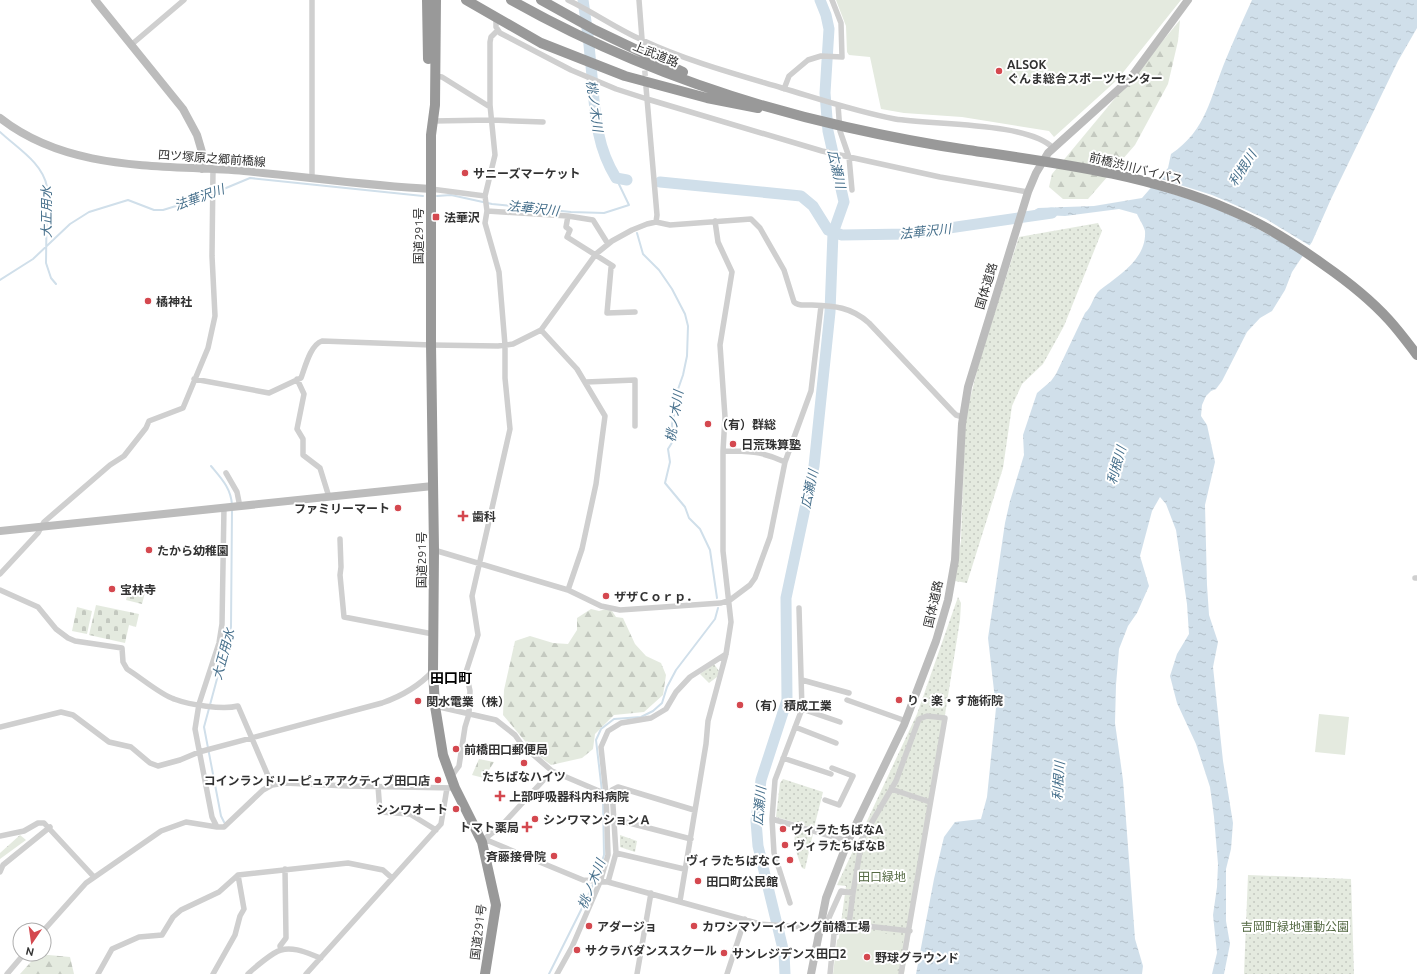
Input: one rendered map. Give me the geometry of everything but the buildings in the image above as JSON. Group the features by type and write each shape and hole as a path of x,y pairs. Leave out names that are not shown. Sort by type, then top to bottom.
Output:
{"highway":[{"name":"国道291号","path":"428,0 429,116 431,135 431,345 434,550 433,671 435,706 443,755 451,777 451,788 482,842 496,905 485,974"},
{"name":"国道291号","path":"431,135 435,76 436,0"},
{"path":"466,0 541,43 641,81 706,98 799,115"},
{"name":"上武道路","path":"511,0 575,33 677,76 799,115"},
{"path":"541,0 595,30 700,79 759,99 799,115"},
{"name":"前橋渋川バイパス","path":"799,115 845,127 911,140 1075,166 1148,182 1189,194 1230,210 1262,226 1303,250 1338,275 1388,319 1417,355"},
{"path":"1388,319 1417,348"}],"street":[{"path":"95,0 184,109 198,135 202,152 202,169"},
{"path":"131,44 184,0"},
{"path":"312,0 312,178"},
{"path":"639,0 643,52"},
{"path":"784,89 791,73 808,60 821,56 842,57 841,23 832,0"},
{"path":"497,31 579,74 599,83 647,99 824,151 940,177 1028,192 1039,167 1053,148 1128,80 1188,0"},
{"path":"569,1 643,40 716,68 816,99 897,119 956,123 1030,136 1047,142 1053,148"},
{"path":"451,777 459,766 465,727 469,714 470,691 466,672 478,635 472,596 510,429 499,272 485,223 487,211 485,196 495,154 490,107 490,42 491,37 497,31 496,18"},
{"path":"435,76 442,77 490,107"},
{"path":"646,87 657,215 656,222"},
{"path":"838,105 841,135 847,156 852,190"},
{"name":"四ツ塚原之郷前橋線","path":"0,118 48,145 79,156 140,166 213,169 431,189"},
{"path":"433,121 492,120 542,122"},
{"path":"0,574 38,533 44,522 124,456 146,428 149,421 183,408 208,348 215,316 212,256 213,169"},
{"path":"431,189 485,196"},
{"name":"国体道路","path":"811,974 826,898 848,842 906,721 936,641 948,600 955,560 963,417 975,361 1028,192"},
{"path":"487,211 568,216 593,220 608,244"},
{"path":"568,216 566,227 570,230 567,237 613,266 611,268 607,313 635,312"},
{"path":"194,379 269,393 301,378 314,348 318,342 322,341 431,345 513,344 541,330 596,254 608,244 640,226 656,222 670,225 751,219 760,228 784,270 794,302 800,305 835,306 850,310 861,316 956,415 963,417"},
{"path":"680,900 706,744 708,721 726,654 731,622 730,600 723,551 723,451 725,416 720,345 732,272 718,242 715,221"},
{"path":"434,550 568,590 601,606 620,610 678,607 721,603 730,600 750,585 755,578 770,537 785,462 811,391 822,306"},
{"path":"541,330 577,369 605,416 593,499 582,549 568,590"},
{"path":"297,379 304,394 297,429 303,439 303,455 320,468 329,497"},
{"path":"586,382 635,380 635,426"},
{"path":"723,451 753,451 768,454 785,462"},
{"path":"226,473 237,492 240,507"},
{"path":"0,531 433,486"},
{"path":"217,828 212,816 201,752 195,729 205,705 222,624 224,508"},
{"path":"340,539 342,567 340,575 344,617 433,634"},
{"path":"0,590 38,607 56,629 68,638 122,648 123,662 127,669 173,699 231,708 238,706 272,785"},
{"path":"790,903 774,853 772,819 775,780 802,709 799,608"},
{"path":"557,974 572,947 600,882 608,855 606,794 601,746 608,731 621,723 651,718 666,709 676,692 690,677 726,654"},
{"path":"0,726 61,712 73,715 109,742 130,747 150,764 158,766 201,752 397,698 415,687 433,671"},
{"path":"802,680 849,692"},
{"path":"847,700 906,721"},
{"path":"435,706 496,720 515,735 522,745 552,771 606,794"},
{"path":"802,709 840,722"},
{"path":"850,924 853,893 862,839 891,789 919,719 927,716 946,718 930,802 910,931 901,974"},
{"path":"795,727 836,743"},
{"path":"783,758 853,776 839,804 825,800"},
{"path":"482,842 502,824 552,771"},
{"path":"51,922 86,883 161,831 186,822 217,828 224,827 263,790 272,785 286,783 451,788 441,824 306,974"},
{"path":"378,786 380,812 410,814 436,830"},
{"path":"608,882 616,853 612,790 618,787 694,810"},
{"path":"891,789 930,802"},
{"path":"614,819 691,839"},
{"path":"772,819 848,842"},
{"path":"0,836 24,831 38,823 44,823 50,827 94,877"},
{"path":"0,872 3,865 50,827"},
{"path":"482,842 489,841 583,880 608,882 680,900 760,924 820,928 827,922 841,892 853,893"},
{"path":"616,853 684,869"},
{"path":"98,974 112,948 139,937 162,935 173,917 181,910 219,892 238,875 348,863 383,870 392,878"},
{"path":"281,950 280,946 286,938 285,869"},
{"path":"213,974 235,935 240,916 244,909 238,875"},
{"path":"637,974 651,893"},
{"path":"727,974 745,919"},
{"path":"830,974 834,934 850,924 910,931"},
{"path":"248,974 261,962 281,950 299,950 321,958"},
{"path":"7,974 17,962"}],"green space":[{"name":"ALSOK ぐんま総合スポーツセンター","path":"836,0 1181,0 1117,80 1054,137 1049,131 962,117 904,113 881,109 870,57 849,55 847,52 846,26"},
{"path":"1180,20 1178,41 1168,84 1135,145 1088,199 1063,199 1049,187 1052,174"},
{"path":"1098,223 1102,231 1064,326 1043,364 1022,384 1012,406 1003,468 967,583 955,581 961,540 965,430 968,407 981,355 1019,237"},
{"path":"130,585 146,589 142,604 126,600"},
{"name":"田口緑地","path":"958,597 961,603 960,620 904,974 834,974 846,886 837,885 917,714"},
{"path":"96,605 139,614 136,627 129,625 125,643 89,635"},
{"path":"77,607 92,611 87,634 72,631"},
{"path":"610,608 616,617 623,618 635,644 646,656 661,663 666,675 663,695 644,712 614,715 595,734 593,749 582,758 551,765 535,753 503,715 504,690 515,641 530,636 553,643 568,644 577,630 577,618 591,609 599,611"},
{"path":"714,664 719,671 717,677 709,683 700,674"},
{"path":"1319,714 1349,717 1345,755 1315,752"},
{"path":"479,759 494,762 484,778 472,775"},
{"path":"783,779 823,792 814,828 776,817 780,783"},
{"path":"796,829 813,834 805,869 802,868 798,858 795,839"},
{"path":"20,835 26,840 0,859 0,853"},
{"path":"620,835 637,841 635,852 620,847"},
{"name":"吉岡町緑地運動公園","path":"1248,875 1351,879 1354,974 1244,974"},
{"name":"野球グラウンド","path":"851,929 903,936 897,974 833,974 837,940"},
{"path":"52,955 70,957 74,974 20,974 31,962 52,962"}],"water":[{"name":"利根川","path":"1252,0 1417,0 1417,28 1398,61 1331,199 1312,242 1292,272 1285,290 1272,311 1260,318 1247,332 1222,381 1216,389 1211,391 1206,396 1202,405 1201,416 1207,425 1215,462 1205,505 1207,585 1209,615 1218,642 1213,667 1223,761 1233,823 1231,849 1226,869 1226,921 1230,944 1224,974 1212,974 1217,953 1213,915 1217,887 1218,864 1210,787 1196,744 1177,703 1170,676 1177,654 1189,634 1187,604 1176,530 1166,504 1160,497 1152,511 1140,556 1149,586 1137,613 1128,626 1119,649 1116,685 1115,723 1123,780 1135,939 1143,966 1142,974 916,974 934,879 944,837 955,822 981,819 987,797 996,708 988,638 1005,523 1024,455 1023,435 1037,393 1051,381 1056,374 1085,313 1096,295 1100,290 1130,266 1141,250 1144,241 1144,227 1137,214 1119,209 1065,216 1040,215 1033,211 1038,208 1094,206 1142,198 1168,168 1171,154 1183,145 1200,123 1206,112 1229,52"}],"pier":[{"path":"1158,178 1212,195 1233,204 1266,219 1312,247 1305,256 1245,222 1208,205 1150,187"}],"waterway":[{"name":"桃ノ木川","path":"583,0 600,141 609,166 616,178 627,180"},
{"name":"広瀬川","path":"785,974 784,953 758,846 756,821 761,780 787,700 786,598 814,466 830,312 833,233 844,202 828,131 825,93 829,29 826,15 820,0"},
{"name":"大正用水","path":"0,132 35,163 45,178 47,187 46,263 51,278 56,284"},
{"name":"法華沢川","path":"0,280 33,259 70,224 89,212 128,200 154,210 163,210 202,198 250,178 423,196"},
{"name":"法華沢川","path":"437,196 451,195 492,204 571,212 604,213 629,205 616,178"},
{"name":"法華沢川","path":"660,182 801,196 813,206 828,230 842,235 908,234 1052,213"},
{"name":"桃ノ木川","path":"637,233 643,254 659,270 672,289 685,314 688,326 687,356 683,375 676,395 676,407 672,424 673,441 668,449 670,462 665,483 685,507 689,518 700,529 710,550 717,598"},
{"name":"大正用水","path":"211,466 228,488 232,505"},
{"name":"大正用水","path":"224,822 221,816 204,727 231,627 232,509"},
{"name":"桃ノ木川","path":"549,974 587,898 599,871 604,855 603,800 596,740 601,729 614,719 641,717 653,711 662,703 667,687 676,670 715,619 718,608"}],"tunnel":[{"path":"644,62 646,84"}],"place":[{"name":"ALSOK ぐんま総合スポーツセンター","path":"999,71"},
{"name":"サニーズマーケット","path":"465,173"},
{"name":"法華沢","path":"436,217"},
{"name":"橘神社","path":"148,301"},
{"name":"（有）群総","path":"708,424"},
{"name":"日荒珠算塾","path":"733,444"},
{"name":"ファミリーマート","path":"398,508"},
{"name":"歯科","path":"463,516"},
{"name":"たから幼稚園","path":"149,550"},
{"name":"宝林寺","path":"112,589"},
{"name":"ザザＣｏｒｐ．","path":"606,596"},
{"name":"り・楽・す施術院","path":"899,700"},
{"name":"関水電業（株）","path":"418,701"},
{"name":"（有）積成工業","path":"740,705"},
{"name":"前橋田口郵便局","path":"456,749"},
{"name":"たちばなハイツ","path":"524,763"},
{"name":"コインランドリーピュアアクティブ田口店","path":"438,780"},
{"name":"上部呼吸器科内科病院","path":"500,796"},
{"name":"シンワオート","path":"456,809"},
{"name":"シンワマンションＡ","path":"535,819"},
{"name":"トマト薬局","path":"527,827"},
{"name":"ヴィラたちばなA","path":"783,829"},
{"name":"ヴィラたちばなB","path":"785,845"},
{"name":"斉藤接骨院","path":"554,856"},
{"name":"ヴィラたちばなＣ","path":"790,860"},
{"name":"田口町公民館","path":"698,881"},
{"name":"アダージョ","path":"589,926"},
{"name":"カワシマソーイイング前橋工場","path":"694,926"},
{"name":"サクラバダンススクール","path":"577,950"},
{"name":"サンレジデンス田口2","path":"724,953"},
{"name":"野球グラウンド","path":"867,957"}],"district":[{"name":"田口町","path":"451,678"}]}
